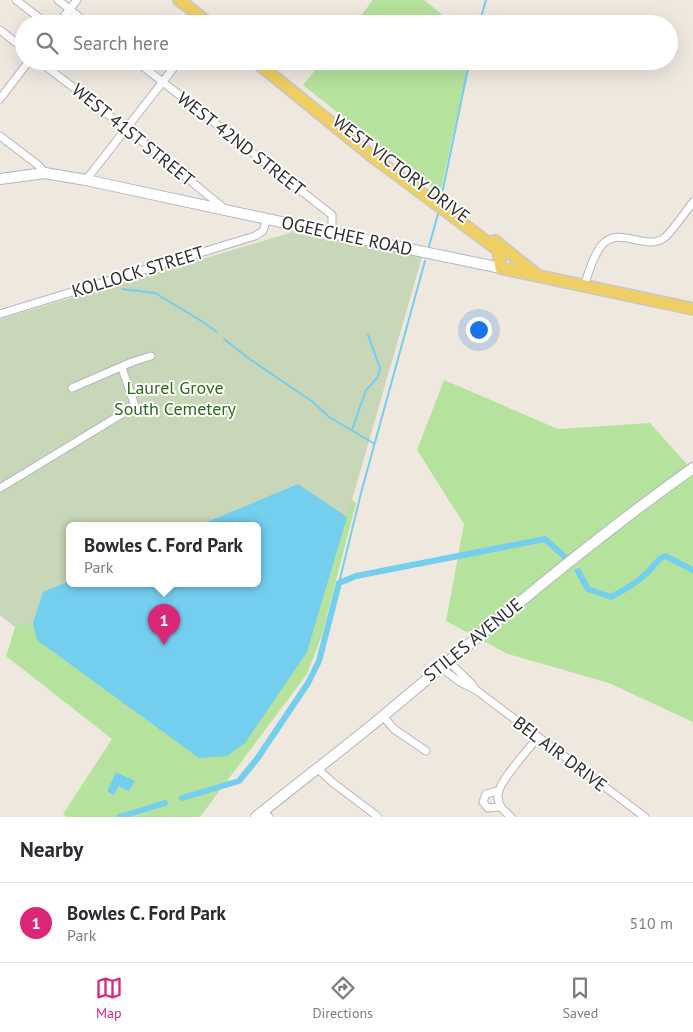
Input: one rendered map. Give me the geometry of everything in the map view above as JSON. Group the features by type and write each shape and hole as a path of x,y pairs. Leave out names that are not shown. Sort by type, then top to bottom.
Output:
{"main road":[{"path":"179,0 200,15"},
{"path":"189,0 203,15"},
{"name":"WEST VICTORY DRIVE","path":"266,70 373,157 498,250 501,268"},
{"name":"WEST VICTORY DRIVE","path":"276,70 377,153 502,246 538,276"},
{"name":"OGEECHEE ROAD","path":"501,268 693,309"}],"street":[{"path":"16,0 35,15"},
{"path":"58,0 77,15"},
{"path":"65,15 77,0"},
{"path":"0,30 15,42"},
{"path":"0,99 22,70"},
{"name":"WEST 41ST STREET","path":"51,70 127,129 226,210"},
{"name":"WEST 42ND STREET","path":"148,70 332,215 332,233"},
{"path":"86,180 172,70"},
{"path":"0,136 38,165 45,173"},
{"name":"OGEECHEE ROAD","path":"0,179 45,173 86,180 501,268"},
{"path":"584,285 601,246 610,239 624,237 650,242 663,239 693,202"},
{"name":"KOLLOCK STREET","path":"0,314 255,236 262,232 268,218"},
{"path":"72,388 122,368 132,362 151,356"},
{"path":"0,488 135,406 122,368"},
{"name":"STILES AVENUE","path":"263,815 317,768 383,716 588,546 693,468"},
{"name":"BEL AIR DRIVE","path":"444,664 645,817"},
{"path":"383,716 394,729 426,751"},
{"path":"511,817 501,807 497,797 498,791 507,776 538,737"},
{"path":"317,768 332,782 377,816"},
{"path":"498,791 486,794 483,802 488,808 501,807"}],"green space":[{"path":"373,0 424,0 443,15 361,15"},
{"path":"316,70 467,70 440,194 303,85"},
{"name":"Laurel Grove South Cemetery","path":"293,232 422,257 347,517 298,484 208,522 66,522 66,583 43,592 33,623 15,627 0,615 0,319"},
{"path":"444,380 558,429 650,423 693,471 693,722 609,683 508,654 446,621 464,524 417,450"},
{"path":"299,465 356,503 322,635 307,674 200,817 66,817 63,814 112,739 6,656 31,578 66,564 66,587 261,587 261,522 164,522"}],"water":[{"path":"298,484 347,517 307,652 245,743 227,756 199,758 37,640 33,623 43,592 66,583 66,587 261,587 261,522 208,522"},
{"path":"116,772 135,781 129,791 119,786 114,795 107,791"}],"waterway":[{"path":"482,15 486,0"},
{"path":"442,194 468,70"},
{"path":"428,250 438,214"},
{"path":"339,583 361,493 425,261"},
{"path":"122,289 155,293 217,332"},
{"path":"352,430 366,390 378,377 380,368 368,335"},
{"path":"224,339 251,360 313,402 329,417 373,443"},
{"path":"182,798 239,781 257,759 308,683 319,661 339,583 356,576 545,539 565,557"},
{"path":"578,571 588,589 611,597 639,580 665,556 693,570"},
{"path":"119,817 165,803"}],"place":[{"name":"Bowles C. Ford Park","path":"164,645"}]}
